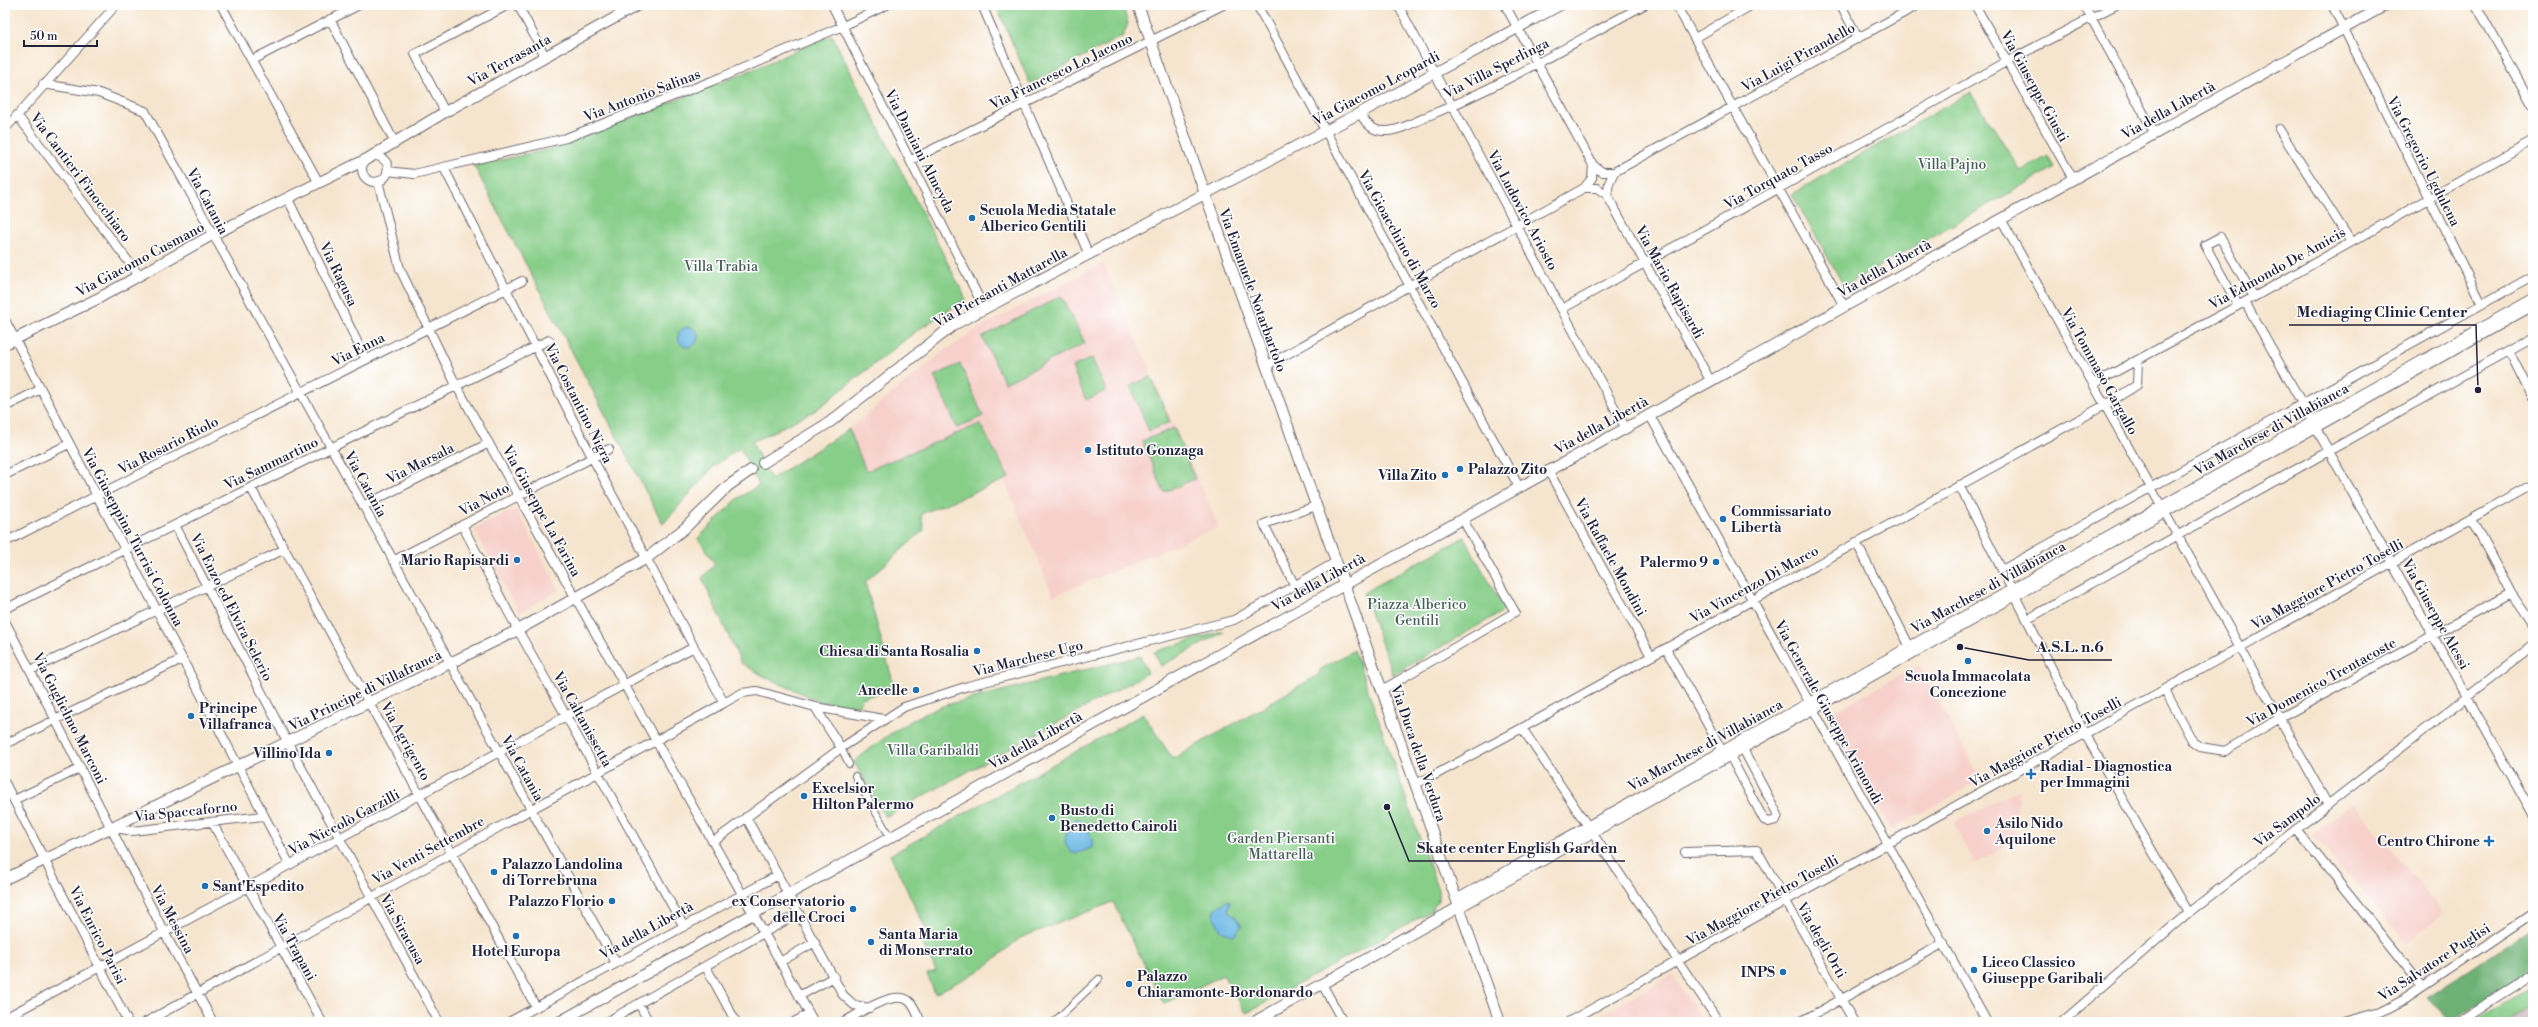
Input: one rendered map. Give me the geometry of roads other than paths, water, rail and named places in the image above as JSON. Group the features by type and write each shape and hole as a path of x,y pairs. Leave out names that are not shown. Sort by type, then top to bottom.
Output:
{"street":[{"path":"5,130 43,84 116,5"},
{"path":"221,5 319,183"},
{"path":"252,60 359,5"},
{"path":"445,112 415,54 508,5"},
{"path":"518,5 545,56"},
{"name":"Via Terrasanta","path":"319,183 367,159 445,112 545,56 619,9 638,5"},
{"name":"Via Damiani Almeyda","path":"832,5 984,308"},
{"name":"Via Antonio Salinas","path":"387,170 414,174 566,138 712,81 842,26 887,5"},
{"path":"982,5 1089,255"},
{"name":"Via Emanuele Notarbartolo","path":"1138,5 1344,584"},
{"name":"Via Francesco Lo Jacono","path":"911,160 1223,5"},
{"name":"Via Gioacchino di Marzo","path":"1257,5 1519,487"},
{"name":"Via Ludovico Ariosto","path":"1398,5 1625,427"},
{"path":"1505,5 1593,165 1602,172 1614,172 1609,182 1607,195 1597,188 1584,188"},
{"name":"Via Giacomo Leopardi","path":"1204,194 1434,74 1560,5"},
{"name":"Via Villa Sperlinga","path":"1360,113 1365,123 1383,131 1408,125 1452,106 1644,5"},
{"path":"1676,5 1844,306"},
{"path":"1694,38 1752,5"},
{"path":"1841,5 1858,38"},
{"name":"Via Luigi Pirandello","path":"1614,172 1733,108 1918,5"},
{"name":"Via Giuseppe Giusti","path":"1975,5 2073,179"},
{"path":"2084,5 2155,134"},
{"name":"Via Torquato Tasso","path":"1562,310 2006,62 2116,5"},
{"name":"Via Gregorio Ugdulena","path":"2332,5 2482,304"},
{"name":"Via della Libertà","path":"559,1022 1625,427 2386,5"},
{"path":"2476,5 2533,106"},
{"path":"330,19 395,143"},
{"name":"Via Catania","path":"43,84 99,93 145,111 212,235 616,963"},
{"name":"Via Cantieri Finocchiaro","path":"17,115 138,274"},
{"path":"2279,129 2350,242"},
{"name":"Via Edmondo De Amicis","path":"2093,384 2242,304 2533,140"},
{"path":"380,157 386,162 387,170 384,177 378,181 370,180 364,174 363,166 367,159 380,157"},
{"path":"1266,366 1584,188 1592,178 1593,165"},
{"name":"Via Costantino Nigra","path":"444,168 592,457 724,702"},
{"name":"Via Giuseppe La Farina","path":"378,181 400,270 456,385 814,1022"},
{"name":"Via Giacomo Cusmano","path":"5,344 100,298 138,274 212,235 319,183"},
{"name":"Via Piersanti Mattarella","path":"763,463 824,426 935,338 984,308 1089,255 1204,194"},
{"name":"Via Mario Rapisardi","path":"1607,195 1710,380"},
{"name":"Via Ragusa","path":"288,199 366,360"},
{"name":"Via Tommaso Gargallo","path":"2001,219 2239,648 2328,805"},
{"name":"Via Giuseppe Alessi","path":"2254,297 2220,237 2205,245 2304,405 2533,814"},
{"name":"Via Marchese di Villabianca","path":"2002,570 2304,405 2533,276"},
{"name":"Via Enna","path":"300,393 522,281"},
{"name":"Via Marchese di Villabianca","path":"2314,424 2533,298"},
{"name":"Via Marchese di Villabianca","path":"1254,1022 1322,984 1457,903 2314,424 2533,305"},
{"name":"Via Giuseppina Turrisi Colonna","path":"5,320 237,767 290,865"},
{"path":"2028,619 2533,337"},
{"name":"Via Sammartino","path":"5,609 549,340"},
{"path":"2509,351 2533,398"},
{"path":"2105,405 2137,385 2138,360"},
{"path":"5,407 41,390"},
{"name":"Via Rosario Riolo","path":"5,542 300,393"},
{"name":"Via Vincenzo Di Marco","path":"1415,784 1431,778 1666,649 1856,542 2105,405"},
{"name":"Via Generale Giuseppe Arimondi","path":"1649,414 1988,1022"},
{"name":"Via Marsala","path":"363,506 489,443"},
{"path":"5,475 69,444"},
{"name":"Via Noto","path":"393,561 609,449"},
{"path":"647,558 685,528 728,486 751,470"},
{"name":"Via Raffaele Mondini","path":"1548,470 1651,656"},
{"name":"Via Maggiore Pietro Toselli","path":"1568,1022 2533,484"},
{"path":"1959,485 2086,734 2188,913"},
{"name":"Via Agrigento","path":"251,488 283,550 421,795 536,1007"},
{"path":"1295,586 1264,524 1316,506"},
{"path":"1382,690 1515,612 1462,518"},
{"path":"2471,519 2511,593 2533,625"},
{"name":"Via Caltanissetta","path":"462,525 518,630 683,926"},
{"name":"Via Enzo ed Elvira Selerio","path":"175,526 288,743"},
{"path":"1856,542 1911,649"},
{"path":"31,670 283,550"},
{"name":"Via Principe di Villafranca","path":"5,879 451,664 518,630 647,558"},
{"name":"Via Marchese Ugo","path":"713,842 841,748 883,719 904,707 968,686 1234,620 1336,562"},
{"name":"Via Duca della Verdura","path":"1344,584 1500,1022"},
{"name":"Via Domenico Trentacoste","path":"2165,690 2194,742 2200,747 2216,751 2225,751 2280,718 2511,593"},
{"name":"Via Guglielmo Marconi","path":"5,621 112,827"},
{"name":"Via Sampolo","path":"2062,1022 2188,913 2297,831 2328,805 2468,698 2533,646"},
{"name":"Via Niccolò Garzilli","path":"5,1018 694,647"},
{"path":"1666,649 1764,820 1769,822 1776,820 1778,815 1742,747"},
{"path":"5,744 57,721 182,659"},
{"name":"Via Venti Settembre","path":"146,1022 530,808 742,693 757,690 815,706 883,719"},
{"path":"815,706 849,764"},
{"name":"Via Marchese di Villabianca","path":"1726,754 1742,747 1811,706"},
{"path":"1522,728 1677,962 1719,1022"},
{"name":"Via Siracusa","path":"288,743 439,1022"},
{"path":"14,800 81,768"},
{"path":"855,776 890,837"},
{"name":"Via Enrico Parisi","path":"5,784 128,1022"},
{"name":"Via Spaccaforno","path":"112,827 132,831 263,816"},
{"path":"746,817 848,1000 860,1008 869,1008"},
{"name":"Via Trapani","path":"212,822 247,889 322,1022"},
{"name":"Via Messina","path":"112,827 164,932 213,1022"},
{"path":"2297,831 2423,987"},
{"name":"Via degli Orti","path":"1684,852 1757,850 1854,1022"},
{"name":"Via della Libertà","path":"509,1022 742,893 778,875"},
{"path":"606,1022 765,934 799,913"},
{"name":"Via Salvatore Puglisi","path":"2343,1022 2380,1012 2423,987 2533,913"},
{"path":"780,962 815,942"},
{"path":"1800,1022 1944,943"},
{"path":"706,966 736,1022"},
{"path":"2459,1022 2533,975"},
{"path":"800,996 834,977"},
{"path":"1054,1022 1099,979"},
{"path":"1322,984 1343,1022"},
{"path":"844,1022 869,1008 892,998 902,997 910,1001 921,1022"},
{"path":"639,1004 649,1022"},
{"path":"794,1022 809,1014"}],"water":[{"path":"688,327 695,330 698,337 695,344 688,347 681,344 678,337 681,330"},
{"path":"1077,818 1087,827 1091,835 1092,848 1075,854 1070,850 1065,842 1067,832"},
{"path":"1228,900 1230,902 1228,912 1236,917 1242,926 1234,936 1221,931 1214,917 1215,909"}],"place":[{"name":"Scuola Media Statale Alberico Gentili","path":"972,218"},
{"name":"Mediaging Clinic Center","path":"2478,390"},
{"name":"Istituto Gonzaga","path":"1088,450"},
{"name":"Palazzo Zito","path":"1460,469"},
{"name":"Villa Zito","path":"1445,475"},
{"name":"Commissariato Libertà","path":"1723,519"},
{"name":"Mario Rapisardi","path":"517,560"},
{"name":"Palermo 9","path":"1716,562"},
{"name":"A.S.L. n.6","path":"1960,647"},
{"name":"Chiesa di Santa Rosalia","path":"977,651"},
{"name":"Scuola Immacolata Concezione","path":"1968,661"},
{"name":"Ancelle","path":"916,690"},
{"name":"Principe Villafranca","path":"191,716"},
{"name":"Villino Ida","path":"329,753"},
{"name":"Radial - Diagnostica per Immagini","path":"2031,774"},
{"name":"Excelsior Hilton Palermo","path":"804,796"},
{"name":"Skate center English Garden","path":"1387,807"},
{"name":"Busto di Benedetto Cairoli","path":"1052,818"},
{"name":"Asilo Nido Aquilone","path":"1987,831"},
{"name":"Centro Chirone","path":"2489,841"},
{"name":"Palazzo Landolina di Torrebruna","path":"494,872"},
{"name":"Sant'Espedito","path":"205,886"},
{"name":"Palazzo Florio","path":"612,901"},
{"name":"ex Conservatorio delle Croci","path":"853,909"},
{"name":"Hotel Europa","path":"516,936"},
{"name":"Santa Maria di Monserrato","path":"871,942"},
{"name":"Liceo Classico Giuseppe Garibali","path":"1974,970"},
{"name":"INPS","path":"1783,972"},
{"name":"Palazzo Chiaramonte-Bordonardo","path":"1129,984"}],"park label":[{"name":"Villa Pajno","path":"1952,164"},
{"name":"Villa Trabia","path":"721,266"},
{"name":"Piazza Alberico Gentili","path":"1417,612"},
{"name":"Villa Garibaldi","path":"933,750"},
{"name":"Garden Piersanti Mattarella","path":"1281,846"}]}
